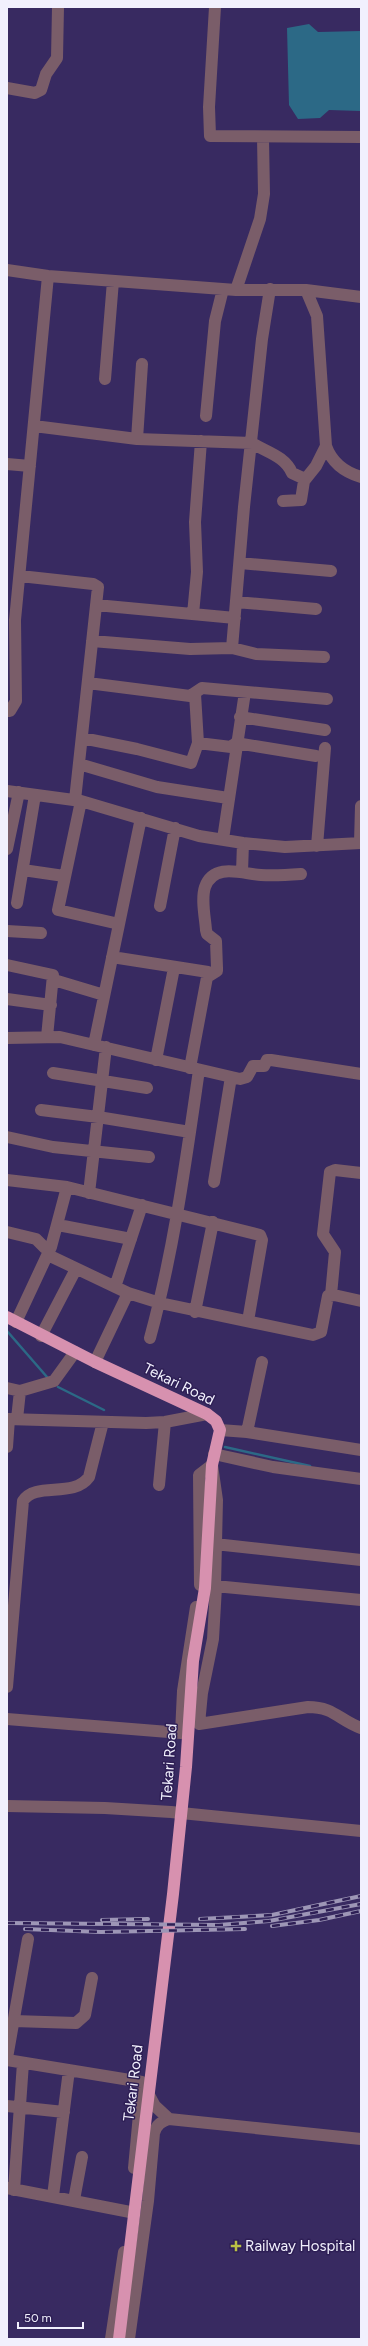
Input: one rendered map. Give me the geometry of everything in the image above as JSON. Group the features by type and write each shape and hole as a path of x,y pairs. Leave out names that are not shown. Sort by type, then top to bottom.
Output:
{"highway":[{"name":"Tekari Road","path":"11,1320 41,1336 206,1414 216,1421 220,1430 213,1460 210,1487 203,1607 193,1661 186,1767 174,1887 119,2339"}],"street":[{"path":"7,88 35,93 41,90 46,74 57,58 58,7"},
{"path":"215,7 208,134 212,137 361,138"},
{"path":"206,416 215,321 260,219 264,194 263,138"},
{"path":"7,270 48,276 113,281 230,289 306,290 361,297"},
{"path":"7,712 10,711 16,701 12,607 20,576 48,276"},
{"path":"105,379 113,281"},
{"path":"232,648 263,332 270,289"},
{"path":"306,290 316,316 326,446 337,465 350,474 361,477"},
{"path":"137,440 142,364"},
{"path":"34,426 137,440 252,443 267,453 281,458 288,464 292,473 305,479"},
{"path":"193,614 197,572 195,522 201,441"},
{"path":"283,501 301,500 305,479 316,466 326,446"},
{"path":"7,464 30,466"},
{"path":"240,563 331,571"},
{"path":"20,576 95,585 98,589 79,764 78,800 58,906 59,911 119,924"},
{"path":"236,602 316,609"},
{"path":"96,605 235,618"},
{"path":"92,641 190,649 232,648 256,654 324,657"},
{"path":"88,683 190,696 202,688 327,699"},
{"path":"223,839 244,692"},
{"path":"82,738 137,749 186,763 191,763 198,743 195,694"},
{"path":"240,717 325,730"},
{"path":"198,743 231,747 236,743 320,752 317,846"},
{"path":"79,764 157,787 228,798"},
{"path":"7,848 13,792 78,800 199,836 243,843 285,847 360,843 361,806"},
{"path":"17,903 35,794"},
{"path":"89,1193 102,1082 100,1046 104,995 141,818"},
{"path":"160,906 175,828"},
{"path":"242,872 243,843"},
{"path":"22,870 64,876"},
{"path":"209,976 217,970 215,940 206,932 205,888 211,878 219,873 233,870 262,875 301,874"},
{"path":"7,931 41,933"},
{"path":"112,957 174,968 206,971 209,976 195,1069 190,1132 178,1214 160,1304 150,1338"},
{"path":"7,965 51,974 54,980 47,1037"},
{"path":"156,1060 174,968"},
{"path":"54,980 104,995"},
{"path":"7,999 51,1005"},
{"path":"7,1038 47,1037 100,1046 231,1077 246,1077 253,1066 264,1066 271,1060 361,1074"},
{"path":"53,1073 147,1088"},
{"path":"214,1182 231,1077"},
{"path":"41,1110 98,1117 190,1132"},
{"path":"7,1137 53,1147 91,1152 94,1150 149,1157"},
{"path":"7,1232 36,1239 49,1251 76,1269 128,1293 160,1304 316,1335 322,1329 327,1297 331,1295 335,1252 323,1234 330,1172 335,1170 361,1173"},
{"path":"7,1180 67,1187 213,1222 262,1236 248,1321"},
{"path":"11,1320 49,1251 58,1225 67,1187"},
{"path":"115,1287 142,1205"},
{"path":"195,1312 213,1222"},
{"path":"58,1225 131,1239"},
{"path":"41,1336 76,1269"},
{"path":"95,1362 128,1293"},
{"path":"331,1295 361,1301"},
{"path":"7,1388 20,1391 54,1381 75,1352"},
{"path":"247,1432 262,1362"},
{"path":"7,1447 11,1419 20,1391"},
{"path":"11,1419 111,1422 164,1432 206,1414"},
{"path":"7,1687 23,1501 32,1493 75,1488 84,1484 89,1478 111,1422"},
{"path":"220,1430 247,1432 361,1450"},
{"path":"159,1485 164,1432"},
{"path":"213,1460 361,1478"},
{"path":"213,1460 216,1487 214,1583 216,1587 213,1638 202,1694 199,1724 308,1707 321,1707 333,1712 352,1725 361,1728"},
{"path":"7,1719 181,1733 183,1691 200,1588 199,1476 213,1460"},
{"path":"216,1544 361,1560"},
{"path":"216,1587 361,1600"},
{"path":"7,1806 105,1808 171,1812 361,1831"},
{"path":"28,1939 7,2059 142,2082"},
{"path":"14,2021 69,2023 81,2020 86,2011 92,1978"},
{"path":"23,2062 20,2108 10,2189 74,2200 130,2212"},
{"path":"53,2196 69,2070"},
{"path":"142,2082 155,2106 169,2119"},
{"path":"111,2339 130,2212 142,2082"},
{"path":"7,2106 64,2112"},
{"path":"128,2339 148,2201 154,2133 156,2127 161,2122 169,2119 361,2139"},
{"path":"74,2200 82,2157"}],"water":[{"path":"309,24 318,32 361,31 361,111 329,110 320,118 298,119 289,105 287,28"}],"waterway":[{"path":"7,1331 47,1377"},
{"path":"58,1387 104,1410"},
{"path":"225,1447 310,1466"}],"railway":[{"path":"200,1919 272,1915 361,1896"},
{"path":"7,1923 219,1925 269,1921 361,1904"},
{"path":"272,1926 319,1920 361,1911"},
{"path":"102,1920 148,1919"},
{"path":"25,1929 101,1932 245,1929"}],"place":[{"name":"Railway Hospital","path":"236,2246"}]}
